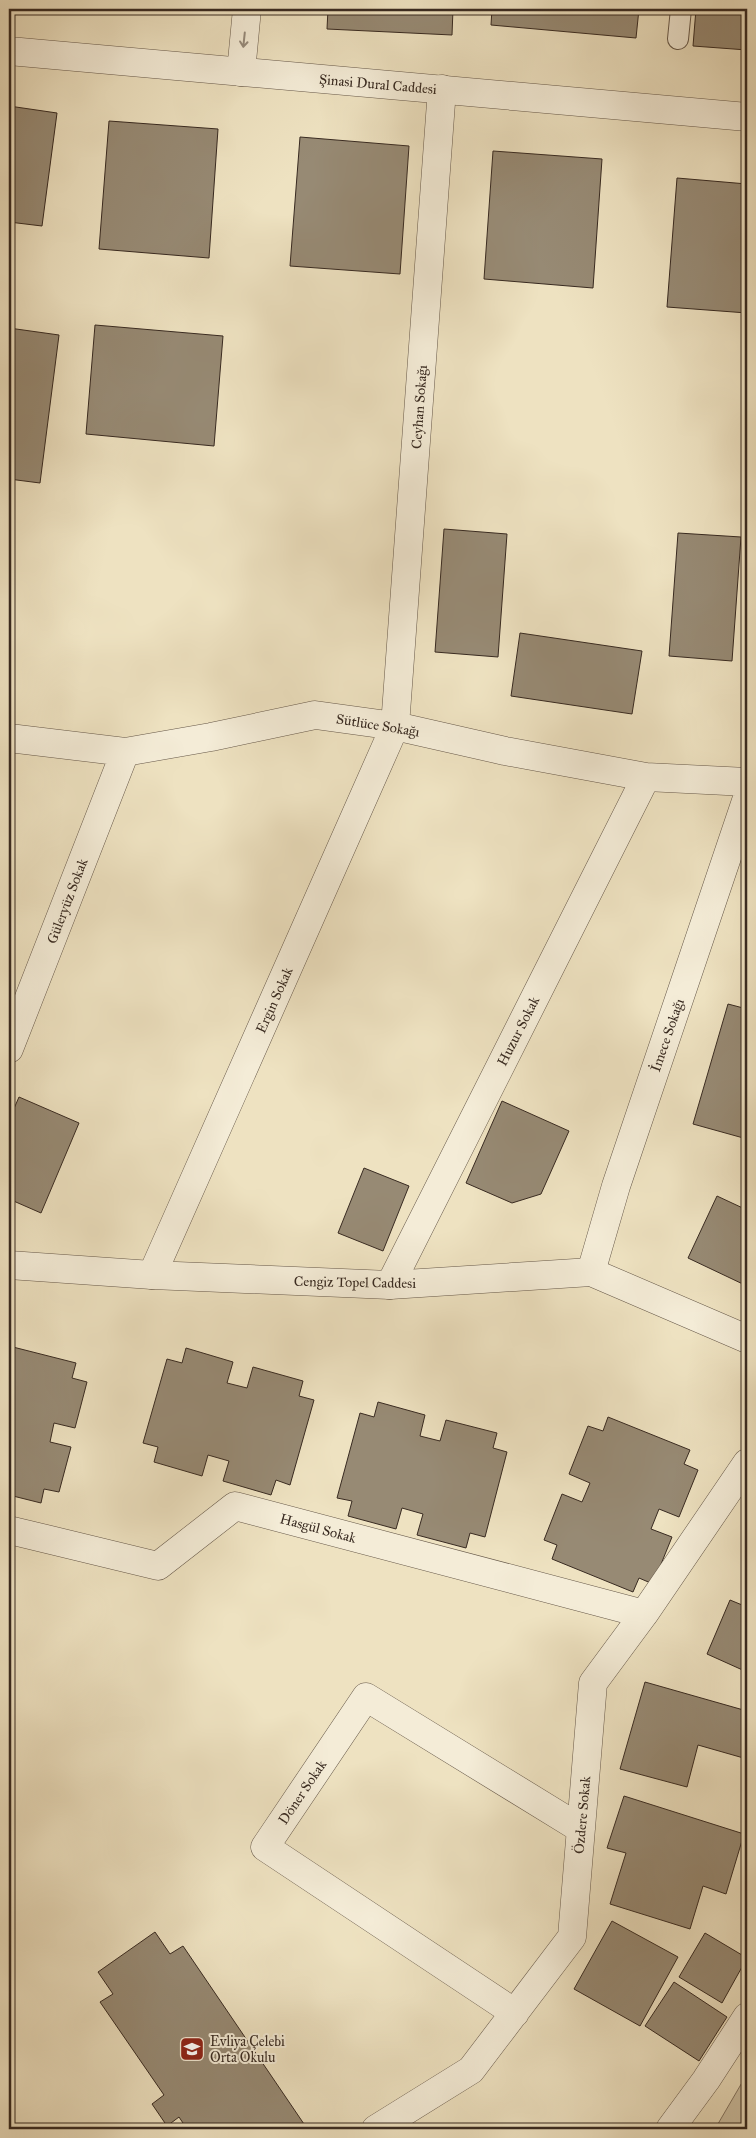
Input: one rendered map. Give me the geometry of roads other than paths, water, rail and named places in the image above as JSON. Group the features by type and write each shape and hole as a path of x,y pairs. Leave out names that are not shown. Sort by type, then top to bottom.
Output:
{"street":[{"path":"240,72 247,9"},
{"name":"Şinasi Dural Caddesi","path":"9,52 747,117"},
{"name":"Ceyhan Sokağı","path":"395,726 442,89"},
{"name":"Sütlüce Sokağı","path":"9,738 125,752 210,737 315,715 395,726 505,751 646,777 747,782"},
{"name":"Ergin Sokak","path":"152,1275 395,726"},
{"name":"Güleryüz Sokak","path":"9,1049 125,752"},
{"name":"Huzur Sokak","path":"390,1285 646,777"},
{"name":"İmece Sokağı","path":"591,1272 616,1186 747,798"},
{"name":"Cengiz Topel Caddesi","path":"9,1265 152,1275 390,1285 591,1272 747,1339"},
{"name":"Özdere Sokak","path":"376,2129 471,2070 572,1937 593,1683 644,1614 747,1463"},
{"name":"Hasgül Sokak","path":"9,1530 158,1566 235,1506 644,1614"},
{"name":"Döner Sokak","path":"515,2013 265,1847 366,1698 581,1829"},
{"path":"670,2129 706,2080 747,2017"}],"lane":[{"path":"678,39 681,9"}],"place":[{"name":"Evliya Çelebi Orta Okulu","path":"192,2049"}]}
